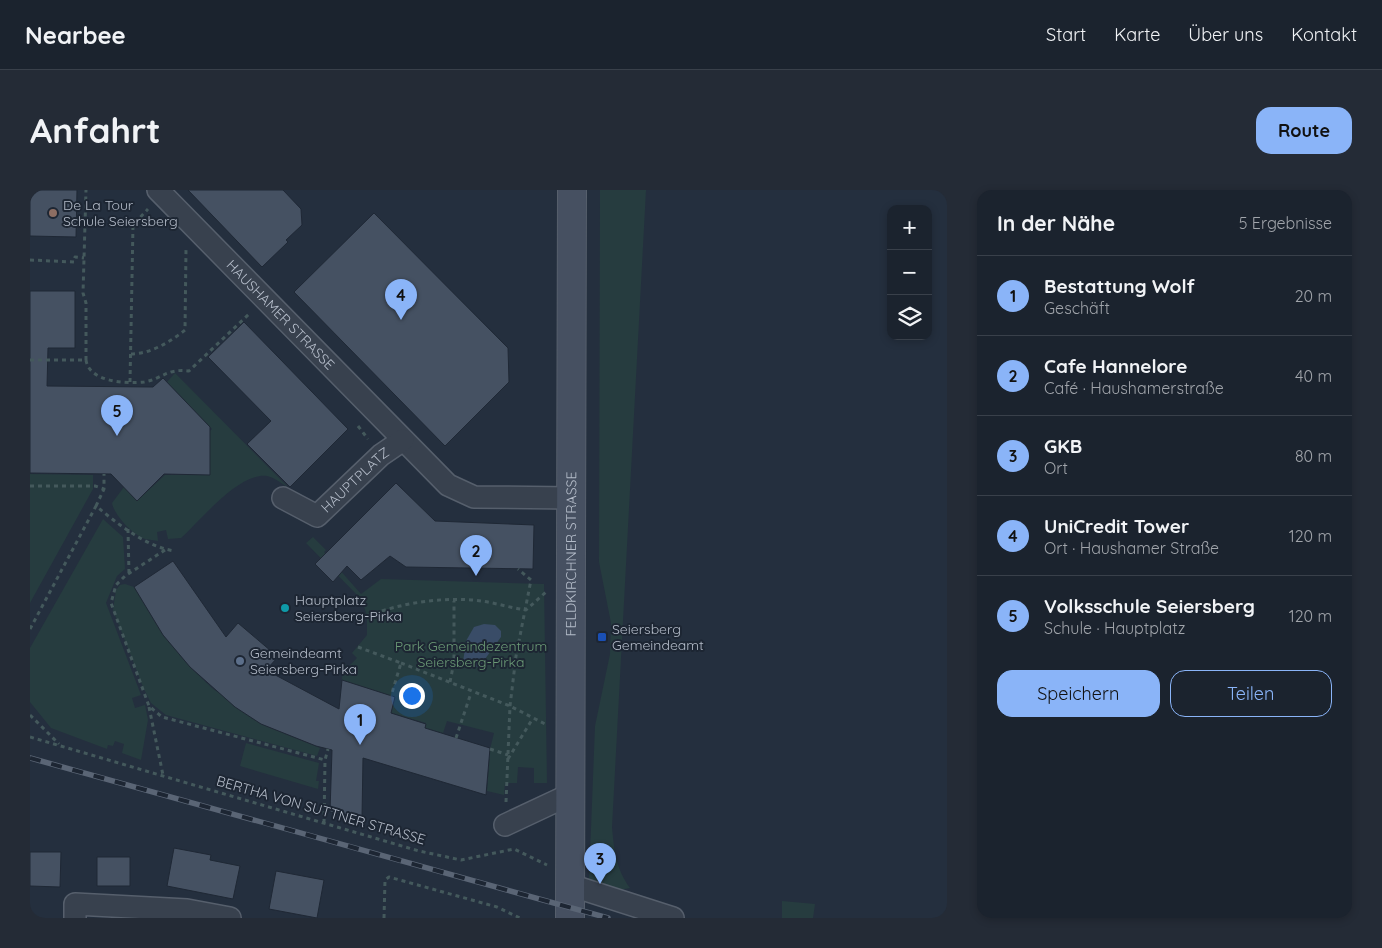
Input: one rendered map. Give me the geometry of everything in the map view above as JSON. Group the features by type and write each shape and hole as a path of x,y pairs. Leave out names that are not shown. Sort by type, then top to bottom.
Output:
{"main road":[{"name":"FELDKIRCHNER STRASSE","path":"570,918 573,498 572,190"}],"street":[{"name":"HAUSHAMER STRASSE","path":"156,197 448,485 474,497 573,498"},
{"name":"HAUPTPLATZ","path":"283,498 317,516 381,455 403,440"},
{"path":"505,825 571,794"},
{"path":"570,886 673,918"},
{"path":"75,911 187,910 230,918"}],"path":[{"path":"86,190 83,293 86,303 86,360 87,367 91,371 110,381 118,382 145,382 176,369 189,371 249,314"},
{"path":"130,382 133,225 156,197"},
{"path":"131,354 140,354 173,340 185,330 186,249 190,245"},
{"path":"30,260 74,262 75,257 84,258"},
{"path":"30,360 86,360"},
{"path":"118,382 118,387"},
{"path":"145,382 146,387"},
{"path":"30,629 96,506 104,489 104,474"},
{"path":"30,486 95,486 104,489"},
{"path":"96,506 118,524 165,550 175,551"},
{"path":"128,528 129,574"},
{"path":"162,775 149,706 111,603 116,585 165,550"},
{"path":"505,825 510,706 516,656 531,580 518,569"},
{"path":"526,610 544,593 550,592"},
{"path":"367,616 410,603 444,600 480,601 526,610"},
{"path":"450,683 454,662 454,601"},
{"path":"358,647 471,693 510,706 553,727"},
{"path":"391,696 401,663"},
{"path":"456,738 471,693"},
{"path":"149,706 162,717 325,760"},
{"path":"30,715 60,745"},
{"path":"508,758 533,718"},
{"name":"BERTHA VON SUTTNER STRASSE","path":"30,737 419,851 461,860 514,850 549,866 570,886"},
{"path":"490,748 508,758"},
{"path":"324,823 325,760 328,749"},
{"path":"384,918 386,880 389,876 497,907 520,918"}],"green space":[{"path":"600,190 646,190 612,827 619,866 630,888 614,891 589,880 595,726 610,654 611,623 599,562"},
{"path":"175,373 288,487 267,476 245,481 221,499 181,538 168,539 166,530 157,532 158,541 140,537 130,529 120,519 112,503 124,487 137,501 165,475 210,475 210,444 197,443 212,429 167,382"},
{"path":"30,474 93,475 93,489 30,603"},
{"path":"103,519 123,537 125,569 117,576 106,603 141,695 132,698 135,708 145,705 148,720 141,760 122,753 124,744 115,741 113,746 108,745 107,749 51,728 30,702 30,648"},
{"name":"Park Gemeindezentrum Seiersberg-Pirka","path":"313,537 326,550 324,552 361,594 381,579 544,584 547,783 534,783 534,768 518,767 517,783 505,783 504,795 487,791 490,749 494,733 447,721 443,733 425,728 426,723 391,713 395,697 342,680 343,662 348,667 357,658 352,653 367,635 367,616 362,600 306,543"},
{"path":"125,584 134,587 163,635 190,667 212,688 261,724 320,748 317,756 166,715 151,703 113,610 116,590 120,585"},
{"path":"246,743 319,763 316,781 319,781 318,789 240,766"},
{"path":"782,901 815,904 813,918 782,918"}],"water":[{"path":"484,624 495,625 501,631 501,637 480,666 472,668 463,662 466,641 474,627"}],"building":[{"name":"De La Tour Schule Seiersberg","path":"30,190 77,190 76,237 30,236"},
{"path":"188,190 283,190 301,209 302,225 286,240 288,242 262,267"},
{"path":"374,213 508,348 509,382 445,446 294,292"},
{"path":"30,291 75,291 75,348 48,348 47,386 153,387 163,378 210,427 210,475 164,474 137,501 111,474 30,473"},
{"path":"244,322 348,429 290,487 247,444 271,421 208,357"},
{"path":"396,483 435,521 534,525 533,569 406,567 390,556 361,580 347,566 333,582 315,564"},
{"path":"173,561 226,637 238,623 278,657 266,670 339,709 342,680 395,697 391,713 426,724 425,728 490,748 486,795 363,758 362,818 330,812 332,750 316,746 261,724 235,707 190,667 163,635 134,587"},
{"path":"174,848 211,855 210,860 240,866 233,899 167,886"},
{"path":"30,852 61,852 60,887 30,886"},
{"path":"97,857 130,857 130,886 97,886"},
{"path":"276,871 324,880 317,918 269,909"}],"railway":[{"path":"30,758 608,918"}],"place":[{"name":"De La Tour Schule Seiersberg","path":"53,213"},
{"name":"UniCredit Tower","path":"401,320"},
{"name":"Volksschule Seiersberg","path":"117,436"},
{"name":"Cafe Hannelore","path":"476,576"},
{"name":"Hauptplatz Seiersberg-Pirka","path":"285,608"},
{"name":"Seiersberg Gemeindeamt","path":"602,637"},
{"name":"Gemeindeamt Seiersberg-Pirka","path":"240,661"},
{"name":"Bestattung Wolf","path":"360,745"},
{"name":"GKB","path":"600,884"}]}
